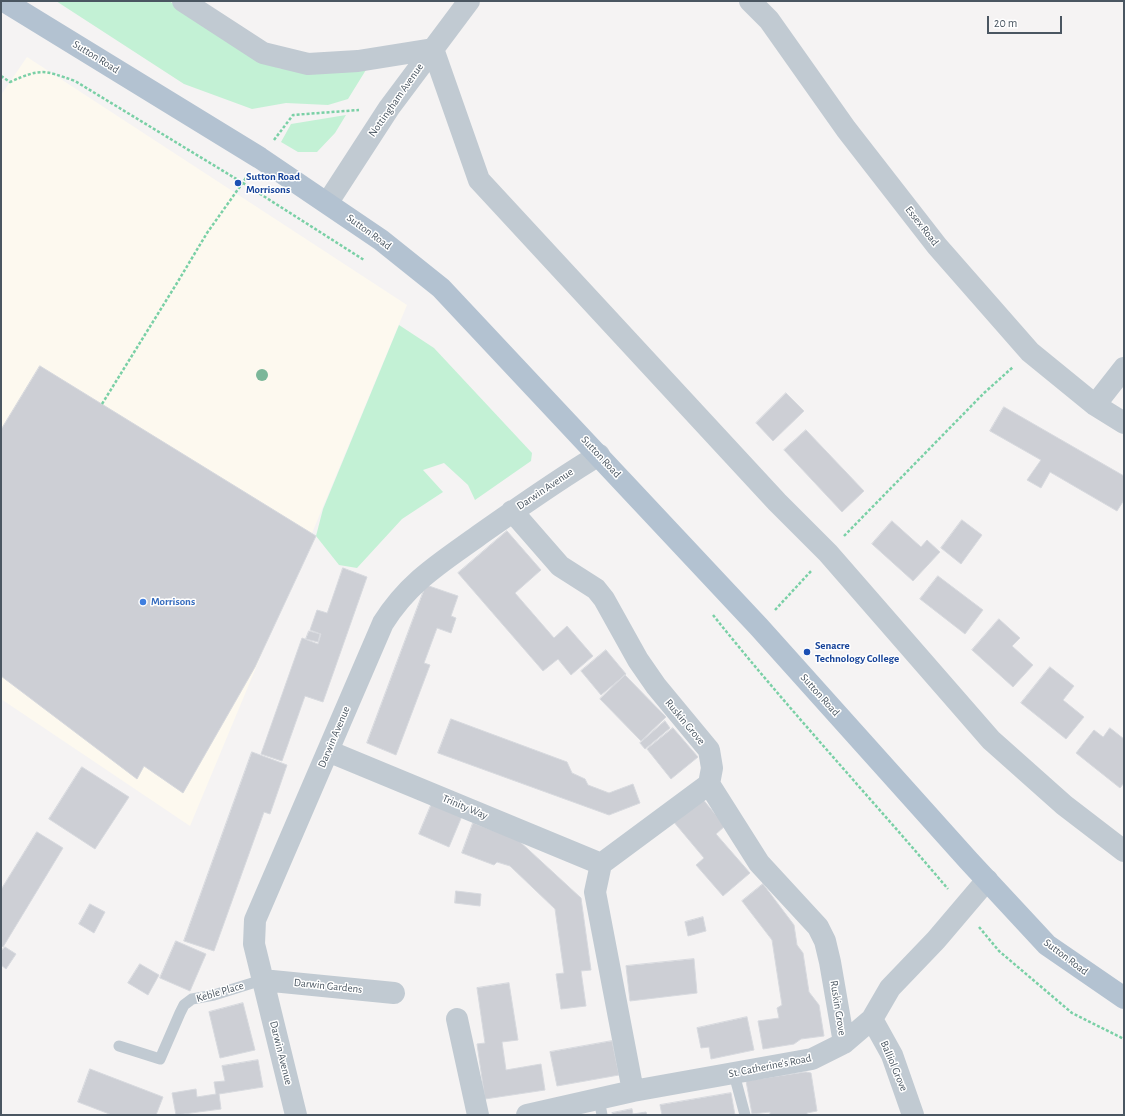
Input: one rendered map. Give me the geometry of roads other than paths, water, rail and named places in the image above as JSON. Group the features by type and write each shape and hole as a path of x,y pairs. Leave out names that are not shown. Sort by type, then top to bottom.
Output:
{"main road":[{"name":"Sutton Road","path":"4,5 260,158 328,202 381,240 441,288 599,454 759,627 1047,945 1124,998"}],"street":[{"path":"183,1 264,53 308,64 358,61 433,49 479,180 777,502 828,553 991,740 1064,805 1124,851"},
{"name":"Nottingham Avenue","path":"328,202 389,108 469,1"},
{"name":"Essex Road","path":"750,1 769,20 846,130 933,240 1030,352 1095,405 1124,423"},
{"path":"1095,405 1124,368"},
{"name":"Darwin Avenue","path":"296,1115 254,944 255,920 383,623 395,604 419,579 540,491 599,454"},
{"name":"Ruskin Grove","path":"512,512 560,566 596,588 604,599 631,648 656,686 709,750 712,768 709,784 759,863 818,927 825,941 844,1043"},
{"name":"Trinity Way","path":"328,750 602,864"},
{"path":"633,1091 595,892 602,864 709,784"},
{"name":"St. Catherine's Road","path":"527,1115 601,1107 633,1091 812,1059 844,1043 872,1019 890,988 936,940 987,880"},
{"name":"Darwin Gardens","path":"262,980 394,993"},
{"path":"456,1019 478,1115"},
{"name":"Balliol Grove","path":"872,1019 892,1055 913,1115"}],"lane":[{"name":"Keble Place","path":"119,1046 160,1059 184,1005 192,999 262,980"},
{"path":"734,1074 744,1115"}],"place":[{"name":"Sutton Road Morrisons","path":"238,183"},
{"name":"Morrisons","path":"143,602"},
{"name":"Senacre Technology College","path":"807,652"}]}
